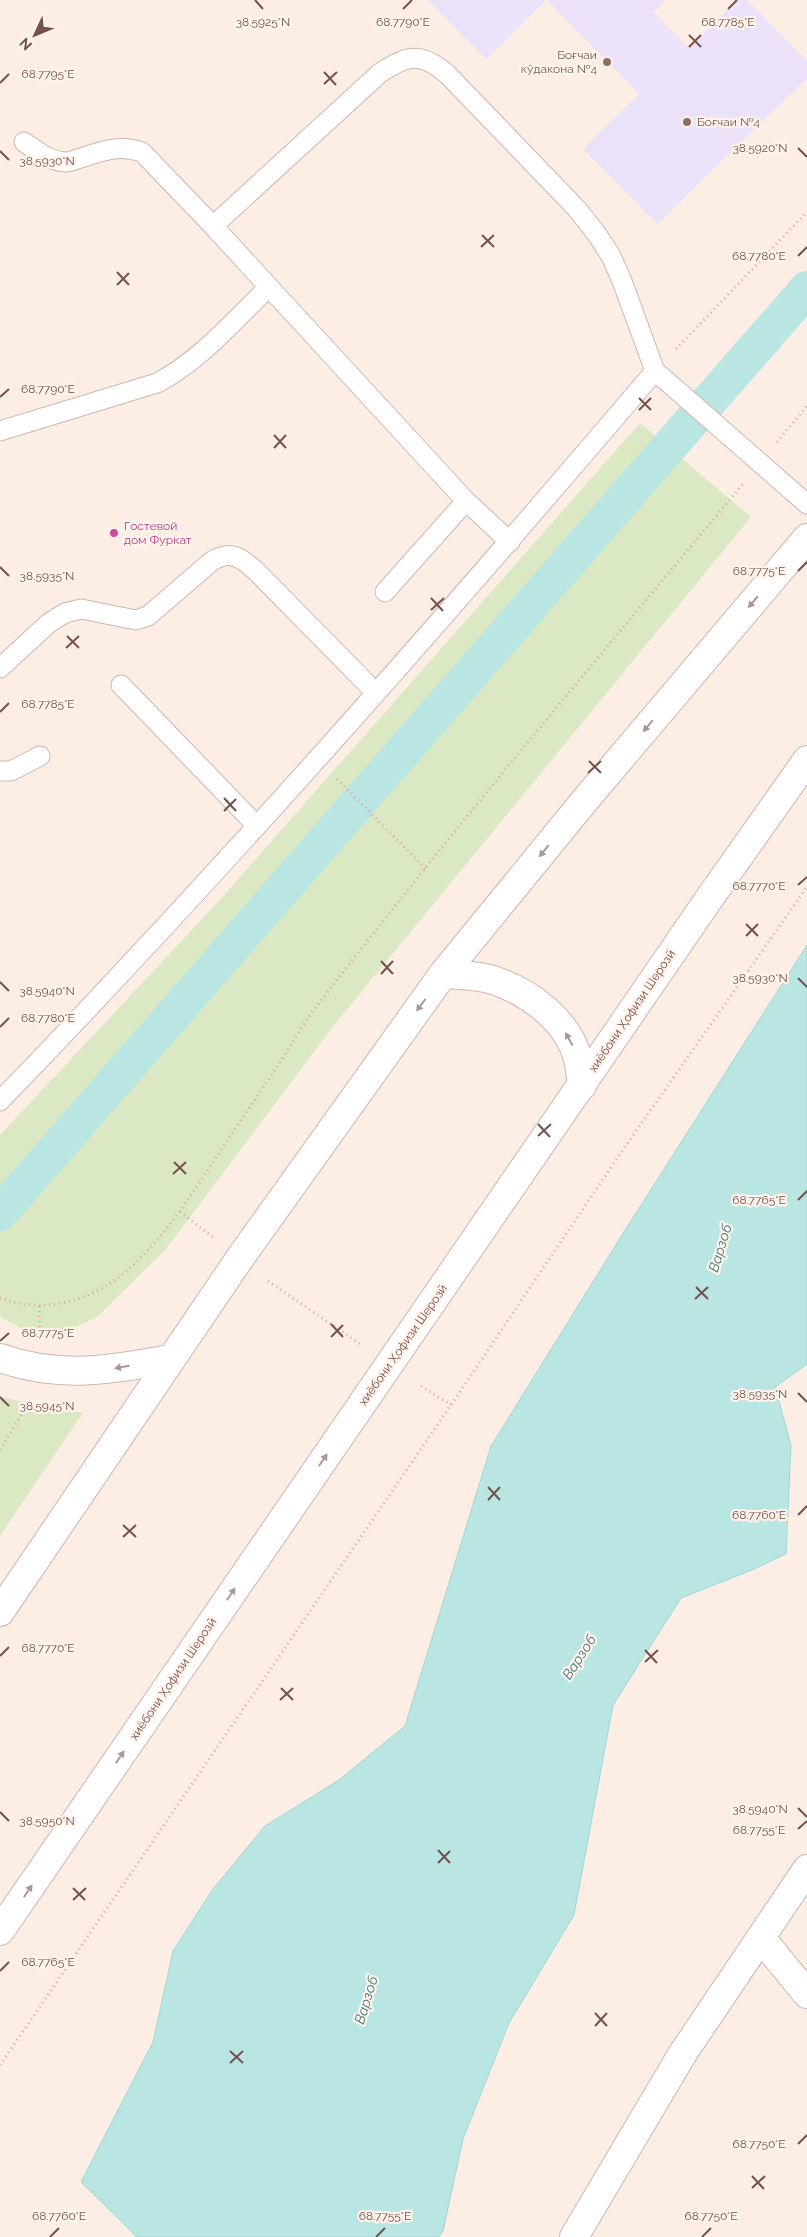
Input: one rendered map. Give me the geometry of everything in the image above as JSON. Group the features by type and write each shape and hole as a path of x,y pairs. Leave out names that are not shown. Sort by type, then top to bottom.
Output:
{"main road":[{"path":"0,1612 170,1359 335,1123 443,974 586,799 807,538"},
{"name":"хиёбони Ҳофизи Шерозӣ","path":"0,1931 711,896 807,760"},
{"path":"443,974 492,979 534,1000 553,1016 568,1037 578,1058 582,1086"},
{"path":"0,1358 35,1368 80,1372 107,1370 170,1359"},
{"path":"574,2237 683,2053 807,1869"},
{"path":"761,1938 807,1994"}],"lane":[{"path":"213,226 380,73 398,62 411,57 423,58 434,63 448,75 577,209 596,233 611,256 622,281 655,371 807,504"},
{"path":"24,142 40,154 53,160 68,162 115,148 129,147 142,152 213,226 466,501 510,542"},
{"path":"0,431 141,389 175,374 269,287"},
{"path":"0,1101 66,1033 257,826 510,542 655,371"},
{"path":"385,592 466,501"},
{"path":"0,668 49,623 65,613 81,609 136,620 148,616 212,561 222,555 233,555 245,561 257,572 376,693"},
{"path":"121,685 257,826"},
{"path":"0,771 11,771 40,756"}],"path":[{"path":"655,371 807,212"},
{"path":"0,1298 12,1303 40,1306 83,1299 101,1290 124,1274 150,1248 180,1212 311,1015 426,869 807,406"},
{"path":"317,759 426,869"},
{"path":"0,2066 622,1151 807,887"},
{"path":"180,1212 213,1238"},
{"path":"268,1281 360,1344"},
{"path":"40,1306 40,1338"},
{"path":"421,1386 451,1405"},
{"path":"0,1450 21,1415 26,1402"}],"shaded area":[{"path":"428,0 546,0 486,59"},
{"name":"Боғчаи №4","path":"547,0 665,0 653,12 689,48 738,0 747,0 807,61 807,78 657,224 583,149 639,94"}],"green space":[{"path":"640,423 751,517 335,1024 166,1249 97,1317 68,1331 40,1338 0,1317 0,1135 217,903"},
{"path":"0,1397 83,1413 0,1536"}],"water":[{"name":"Варзоб","path":"807,945 807,1364 775,1387 791,1445 786,1554 752,1570 681,1598 613,1705 574,1915 509,2023 463,2139 443,2231 439,2237 137,2237 81,2182 153,2042 173,1951 213,1889 265,1826 339,1780 405,1726 491,1446 627,1227"}],"waterway":[{"path":"0,1213 807,289"}],"place":[{"name":"Боғчаи кӯдакона №4","path":"607,62"},
{"name":"Боғчаи №4","path":"687,122"},
{"name":"Гостевой дом Фуркат","path":"114,533"}]}
